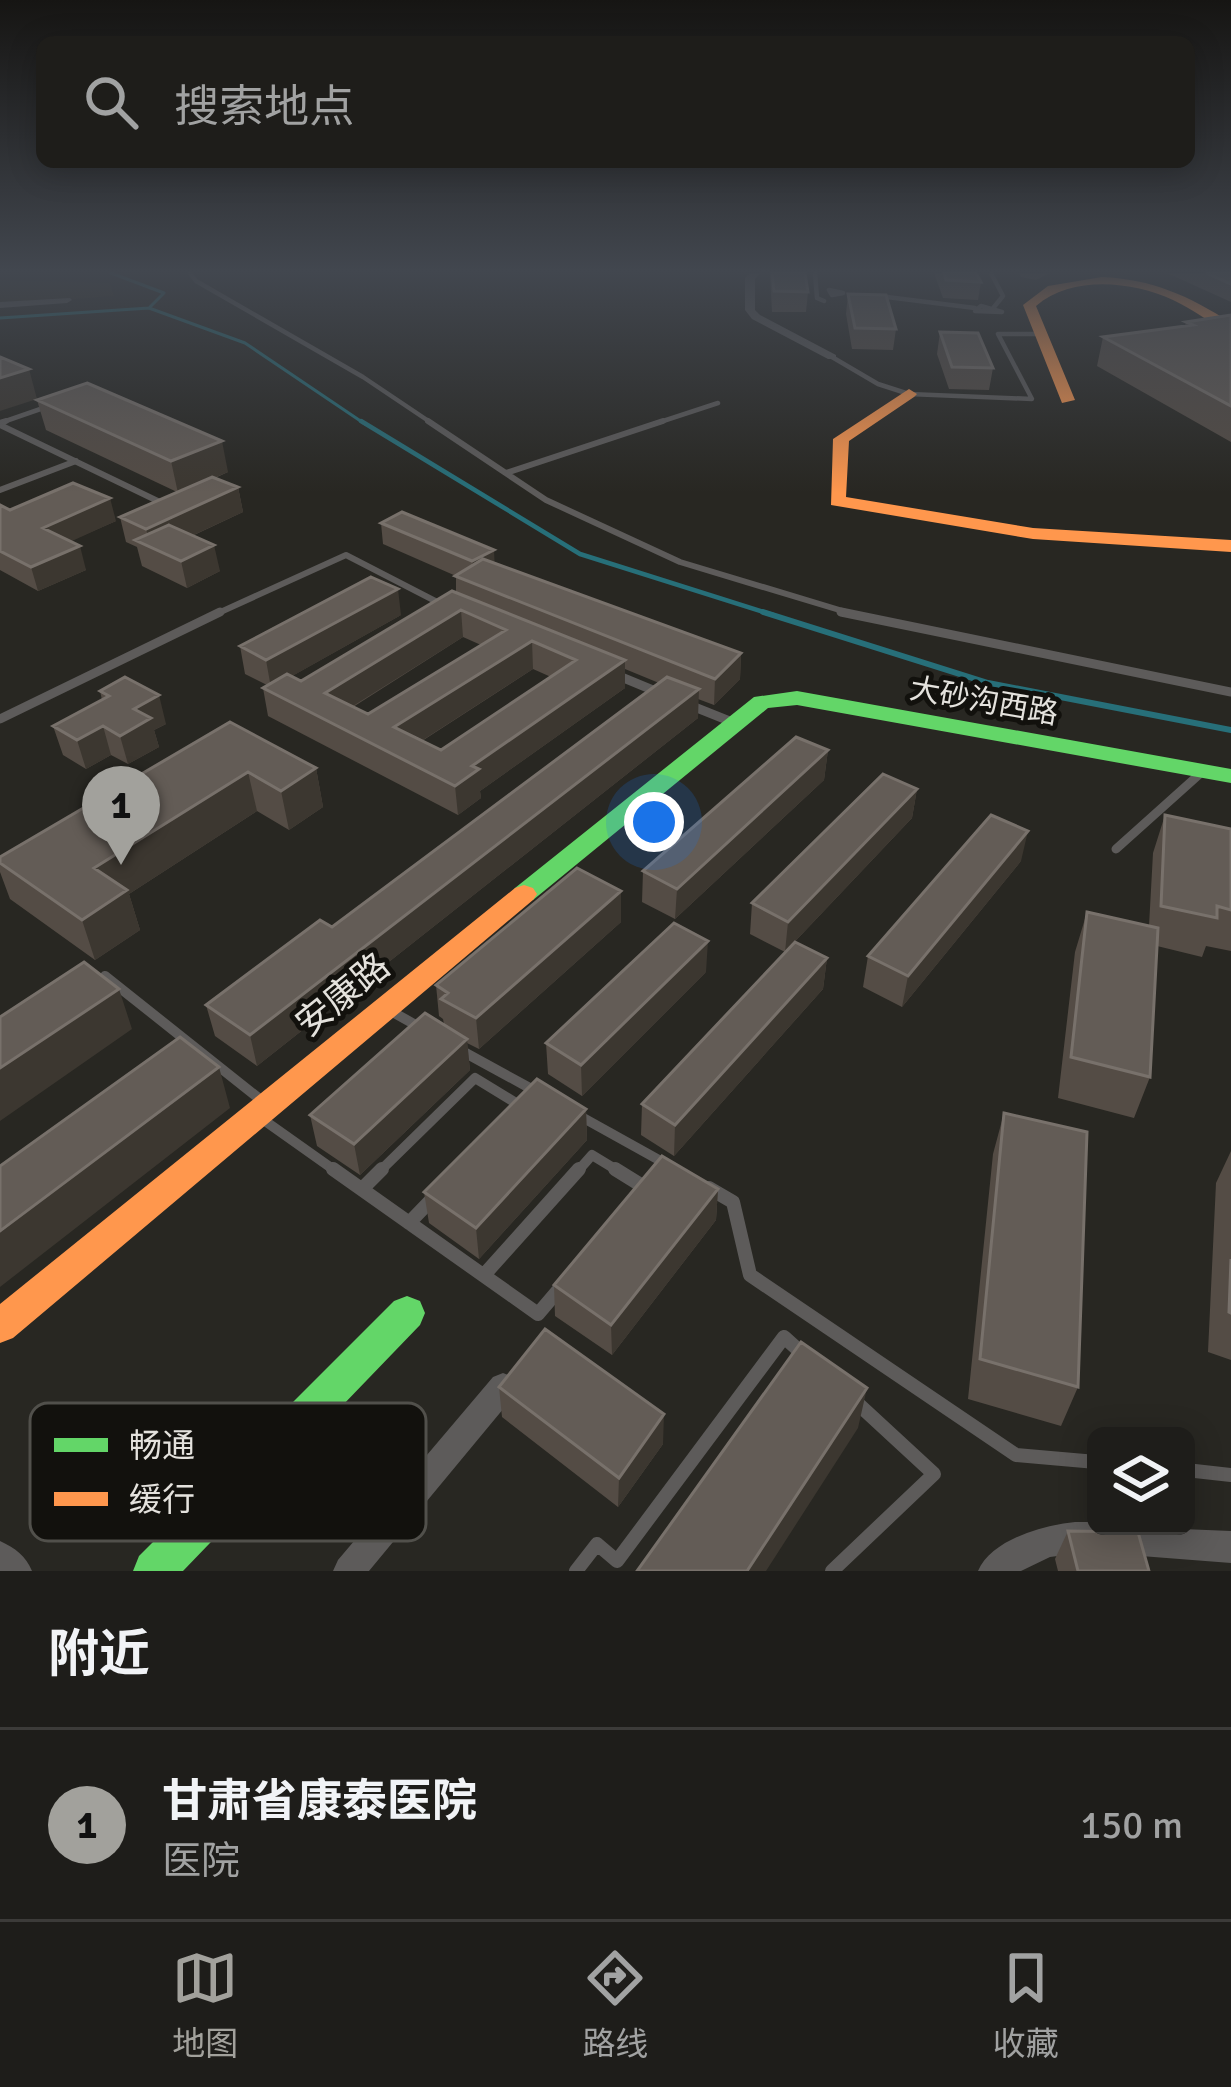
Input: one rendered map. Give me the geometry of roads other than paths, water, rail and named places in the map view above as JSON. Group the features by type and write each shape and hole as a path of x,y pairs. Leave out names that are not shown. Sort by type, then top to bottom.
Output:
{"street":[{"path":"812,346 832,357"},
{"path":"1045,346 1067,400"},
{"path":"909,394 842,439 837,501 929,520 1177,546 1231,546"},
{"name":"大砂沟西路","path":"732,722 762,702 797,698 1231,776"},
{"name":"安康路","path":"0,1326 732,722"},
{"path":"319,1403 407,1313"},
{"path":"426,1480 503,1387"},
{"path":"994,1571 1018,1552 1063,1536 1231,1547"},
{"path":"154,1571 183,1541"},
{"path":"350,1571 375,1541"},
{"path":"0,1557 16,1571"}],"lane":[{"path":"311,346 363,376 546,500 680,562 827,609 1231,692"},
{"path":"832,357 878,384 909,394 1032,399 1004,346"},
{"path":"0,424 58,403"},
{"path":"506,473 718,403"},
{"path":"0,424 166,505"},
{"path":"0,490 76,461"},
{"path":"0,719 140,647 346,555 453,609"},
{"path":"603,670 732,722"},
{"path":"1116,849 1203,771"},
{"path":"105,976 362,1189 538,1314 569,1278"},
{"path":"383,1007 548,1099"},
{"path":"362,1189 475,1078 521,1106 505,1122"},
{"path":"568,1110 733,1202 750,1274 1016,1455 1087,1461"},
{"path":"484,1275 592,1154 644,1187 629,1205"},
{"path":"409,1222 441,1189"},
{"path":"576,1571 597,1544 617,1561 784,1337 818,1367"},
{"path":"832,1571 934,1474 834,1382"},
{"path":"1195,1472 1231,1474"}],"waterway":[{"path":"250,346 365,424"},
{"path":"361,421 580,554 773,615"},
{"path":"763,612 988,683 1231,730"}],"place":[{"name":"甘肃省康泰医院","path":"121,865"}]}
